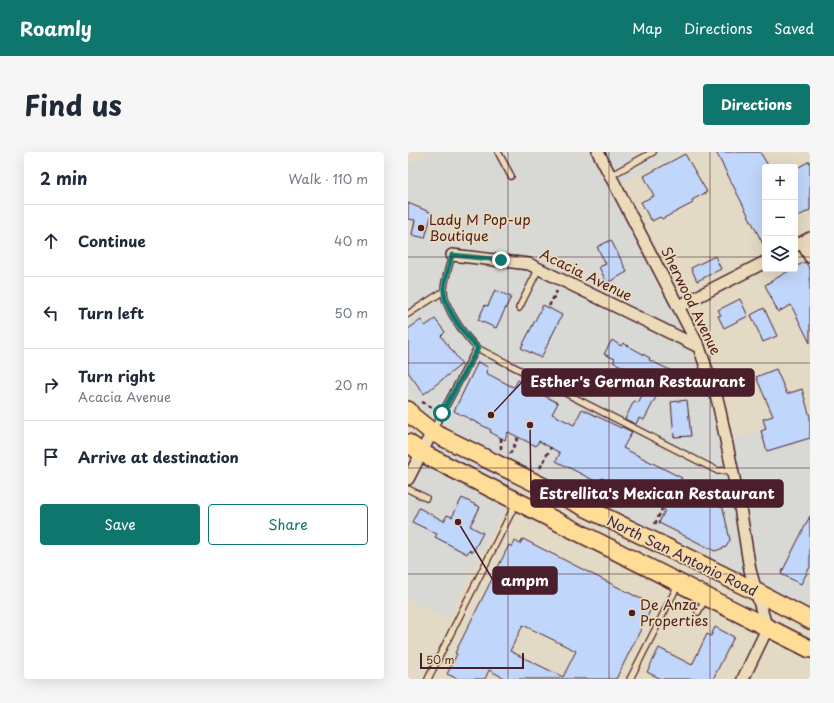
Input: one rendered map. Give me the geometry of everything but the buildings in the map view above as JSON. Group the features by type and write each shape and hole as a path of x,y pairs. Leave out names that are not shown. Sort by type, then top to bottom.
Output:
{"main road":[{"name":"North San Antonio Road","path":"413,404 412,416 432,432 755,591 810,620"},
{"name":"North San Antonio Road","path":"408,443 422,452 517,501 767,629 810,649"}],"street":[{"name":"Sherwood Avenue","path":"598,152 699,347 718,402 733,470 747,544 750,570 767,629"},
{"path":"802,242 810,256"},
{"name":"Acacia Avenue","path":"452,255 520,262 538,268 699,347"},
{"path":"679,306 762,264"},
{"path":"408,480 432,432"},
{"path":"743,679 767,629"}],"lane":[{"path":"498,152 511,176"},
{"path":"610,176 653,152"},
{"path":"452,255 444,291 446,305 473,344 478,348 718,471 733,470"},
{"path":"518,308 538,268"},
{"path":"408,314 444,291"},
{"path":"432,432 478,348"},
{"path":"408,489 426,498"},
{"path":"428,679 517,501"},
{"path":"630,679 679,583"},
{"path":"698,612 706,597"}],"path":[{"path":"549,306 558,289"},
{"path":"413,404 442,413"},
{"path":"501,438 501,448 509,454 518,438"},
{"path":"539,471 550,448"},
{"path":"593,500 604,478"},
{"path":"655,524 662,509"}],"shaded area":[{"path":"431,152 680,152 618,185 692,326 731,440 810,413 810,614 524,468 447,619 408,599 408,494 431,448 427,420 408,389 408,165"}],"place":[{"name":"Lady M Pop-up Boutique","path":"421,228"},
{"name":"Esther's German Restaurant","path":"491,415"},
{"name":"Estrellita's Mexican Restaurant","path":"530,425"},
{"name":"ampm","path":"458,522"},
{"name":"De Anza Properties","path":"632,613"}],"route":[{"path":"442,413 478,348 473,344 446,305 444,291 452,255 501,260"}]}
